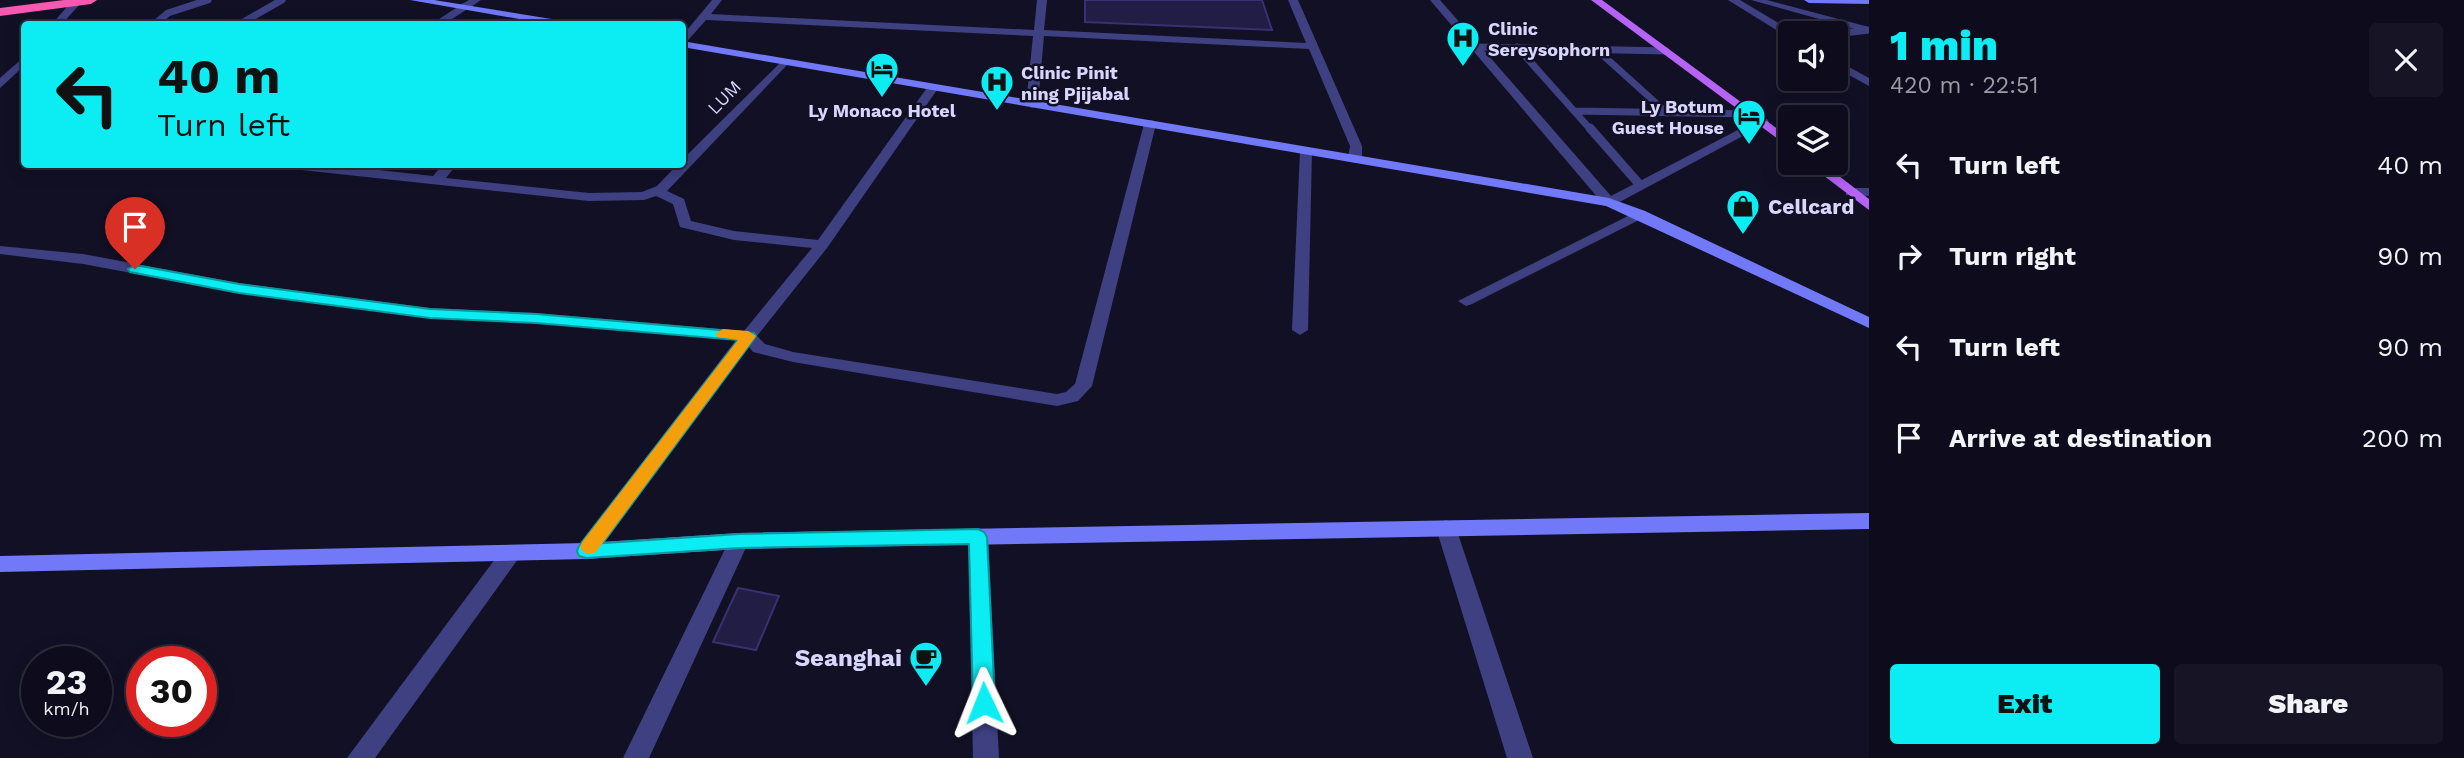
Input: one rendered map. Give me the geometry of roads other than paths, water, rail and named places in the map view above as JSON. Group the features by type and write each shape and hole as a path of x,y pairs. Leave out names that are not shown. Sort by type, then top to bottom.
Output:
{"highway":[{"path":"0,12 52,3 91,0"}],"main road":[{"path":"415,0 546,21"},
{"path":"1597,0 1778,135"},
{"path":"1809,0 1869,1"},
{"path":"686,45 1609,202 1640,214 1869,323"},
{"path":"1829,175 1869,206"},
{"path":"0,564 586,551 739,541 1869,521"}],"street":[{"path":"464,7 476,0"},
{"path":"686,39 717,0"},
{"path":"1032,104 1042,0"},
{"path":"1293,0 1356,146 1355,159"},
{"path":"1435,0 1609,202 1757,118"},
{"path":"1733,0 1778,27"},
{"path":"1756,0 1869,30"},
{"path":"1819,0 1823,18"},
{"path":"60,21 76,3"},
{"path":"704,17 1311,46"},
{"name":"LUM","path":"686,161 784,62"},
{"path":"0,85 21,63"},
{"path":"1848,70 1868,82"},
{"path":"586,551 748,336 822,245 933,87"},
{"path":"0,250 83,259 239,288 430,313 536,318 748,336 759,348 793,357 1057,400 1072,397 1083,386 1150,124"},
{"path":"1300,330 1306,151"},
{"path":"319,168 589,197 644,196 656,191 679,202 685,224 695,228 822,245"},
{"path":"436,181 447,168"},
{"name":"LUM","path":"656,191 679,168"},
{"path":"1851,192 1869,192"},
{"path":"1466,301 1640,214"},
{"path":"1446,528 1520,758"},
{"path":"978,537 986,758"},
{"path":"636,758 739,541"},
{"path":"360,758 511,553"}],"lane":[{"path":"159,21 168,13 208,0"},
{"path":"245,21 282,0"},
{"path":"443,21 464,7"},
{"path":"1850,34 1869,30"},
{"path":"1850,34 1869,40"},
{"path":"1475,47 1666,51"},
{"path":"1517,47 1640,186"},
{"path":"1596,50 1667,113"},
{"path":"1574,111 1757,118"}],"place":[{"name":"Clinic Sereysophorn","path":"1463,68"},
{"name":"Ly Monaco Hotel","path":"882,99"},
{"name":"Clinic Pinit ning Pjijabal","path":"997,112"},
{"name":"Ly Botum Guest House","path":"1749,146"},
{"name":"Cellcard","path":"1743,236"},
{"name":"Seanghai","path":"926,688"}]}
